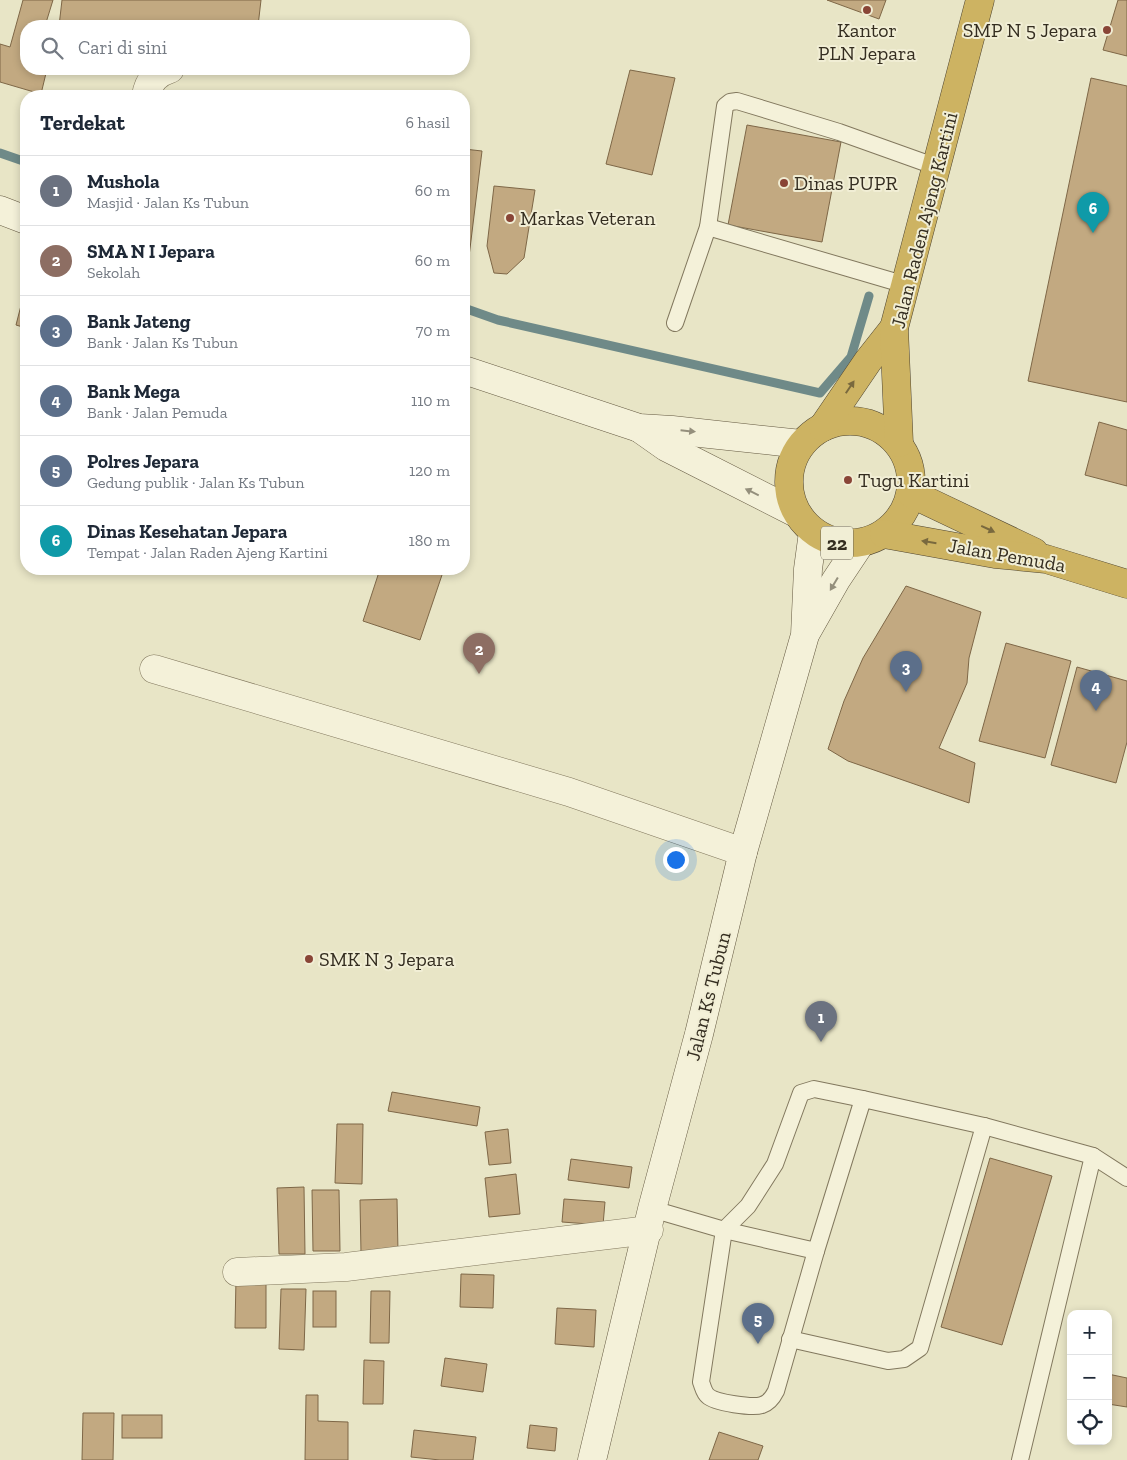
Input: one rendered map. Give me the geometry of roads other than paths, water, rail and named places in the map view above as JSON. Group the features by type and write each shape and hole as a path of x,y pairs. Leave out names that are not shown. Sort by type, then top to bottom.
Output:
{"highway":[{"name":"Jalan Raden Ajeng Kartini","path":"899,443 894,328 980,0"},
{"name":"22","path":"822,427 843,421 864,422 883,430 899,443 911,468 912,494 903,517 872,539 836,543 804,523 788,490 790,466 801,444 822,427 868,360 894,328"},
{"name":"22","path":"912,494 1010,539 1046,559"},
{"name":"Jalan Pemuda","path":"872,539 1046,559 1127,584"}],"main road":[{"path":"148,90 156,75"},
{"path":"0,210 20,218"},
{"path":"470,372 639,428 801,444"},
{"path":"639,428 673,451 804,523"},
{"name":"Jalan Ks Tubun","path":"592,1460 743,852 805,635 808,570 804,523"},
{"path":"805,635 836,580 872,539"},
{"path":"154,669 569,792 743,852"},
{"path":"237,1272 346,1266 651,1219"}],"lane":[{"path":"675,324 708,228 725,106 730,102 737,102 839,132 937,166"},
{"path":"708,228 906,285"},
{"path":"863,1099 816,1251 776,1391 768,1402 752,1407 714,1400 705,1392 701,1382 724,1230 748,1206 775,1164 800,1093 814,1088 984,1126 1093,1156 1127,1178"},
{"path":"790,1339 888,1361 904,1359 920,1348 984,1126"},
{"path":"1020,1460 1093,1156"},
{"path":"651,1219 724,1230 816,1251"}],"waterway":[{"path":"0,153 20,160"},
{"path":"470,310 498,320 820,393 851,357 869,296"}],"place":[{"name":"Kantor PLN Jepara","path":"867,10"},
{"name":"SMP N 5 Jepara","path":"1107,30"},
{"name":"Dinas PUPR","path":"784,183"},
{"name":"Markas Veteran","path":"510,218"},
{"name":"Dinas Kesehatan Jepara","path":"1093,233"},
{"name":"Tugu Kartini","path":"848,480"},
{"name":"SMA N I Jepara","path":"479,674"},
{"name":"Bank Jateng","path":"906,692"},
{"name":"Bank Mega","path":"1096,711"},
{"name":"SMK N 3 Jepara","path":"309,959"},
{"name":"Mushola","path":"821,1042"},
{"name":"Polres Jepara","path":"758,1344"}]}
